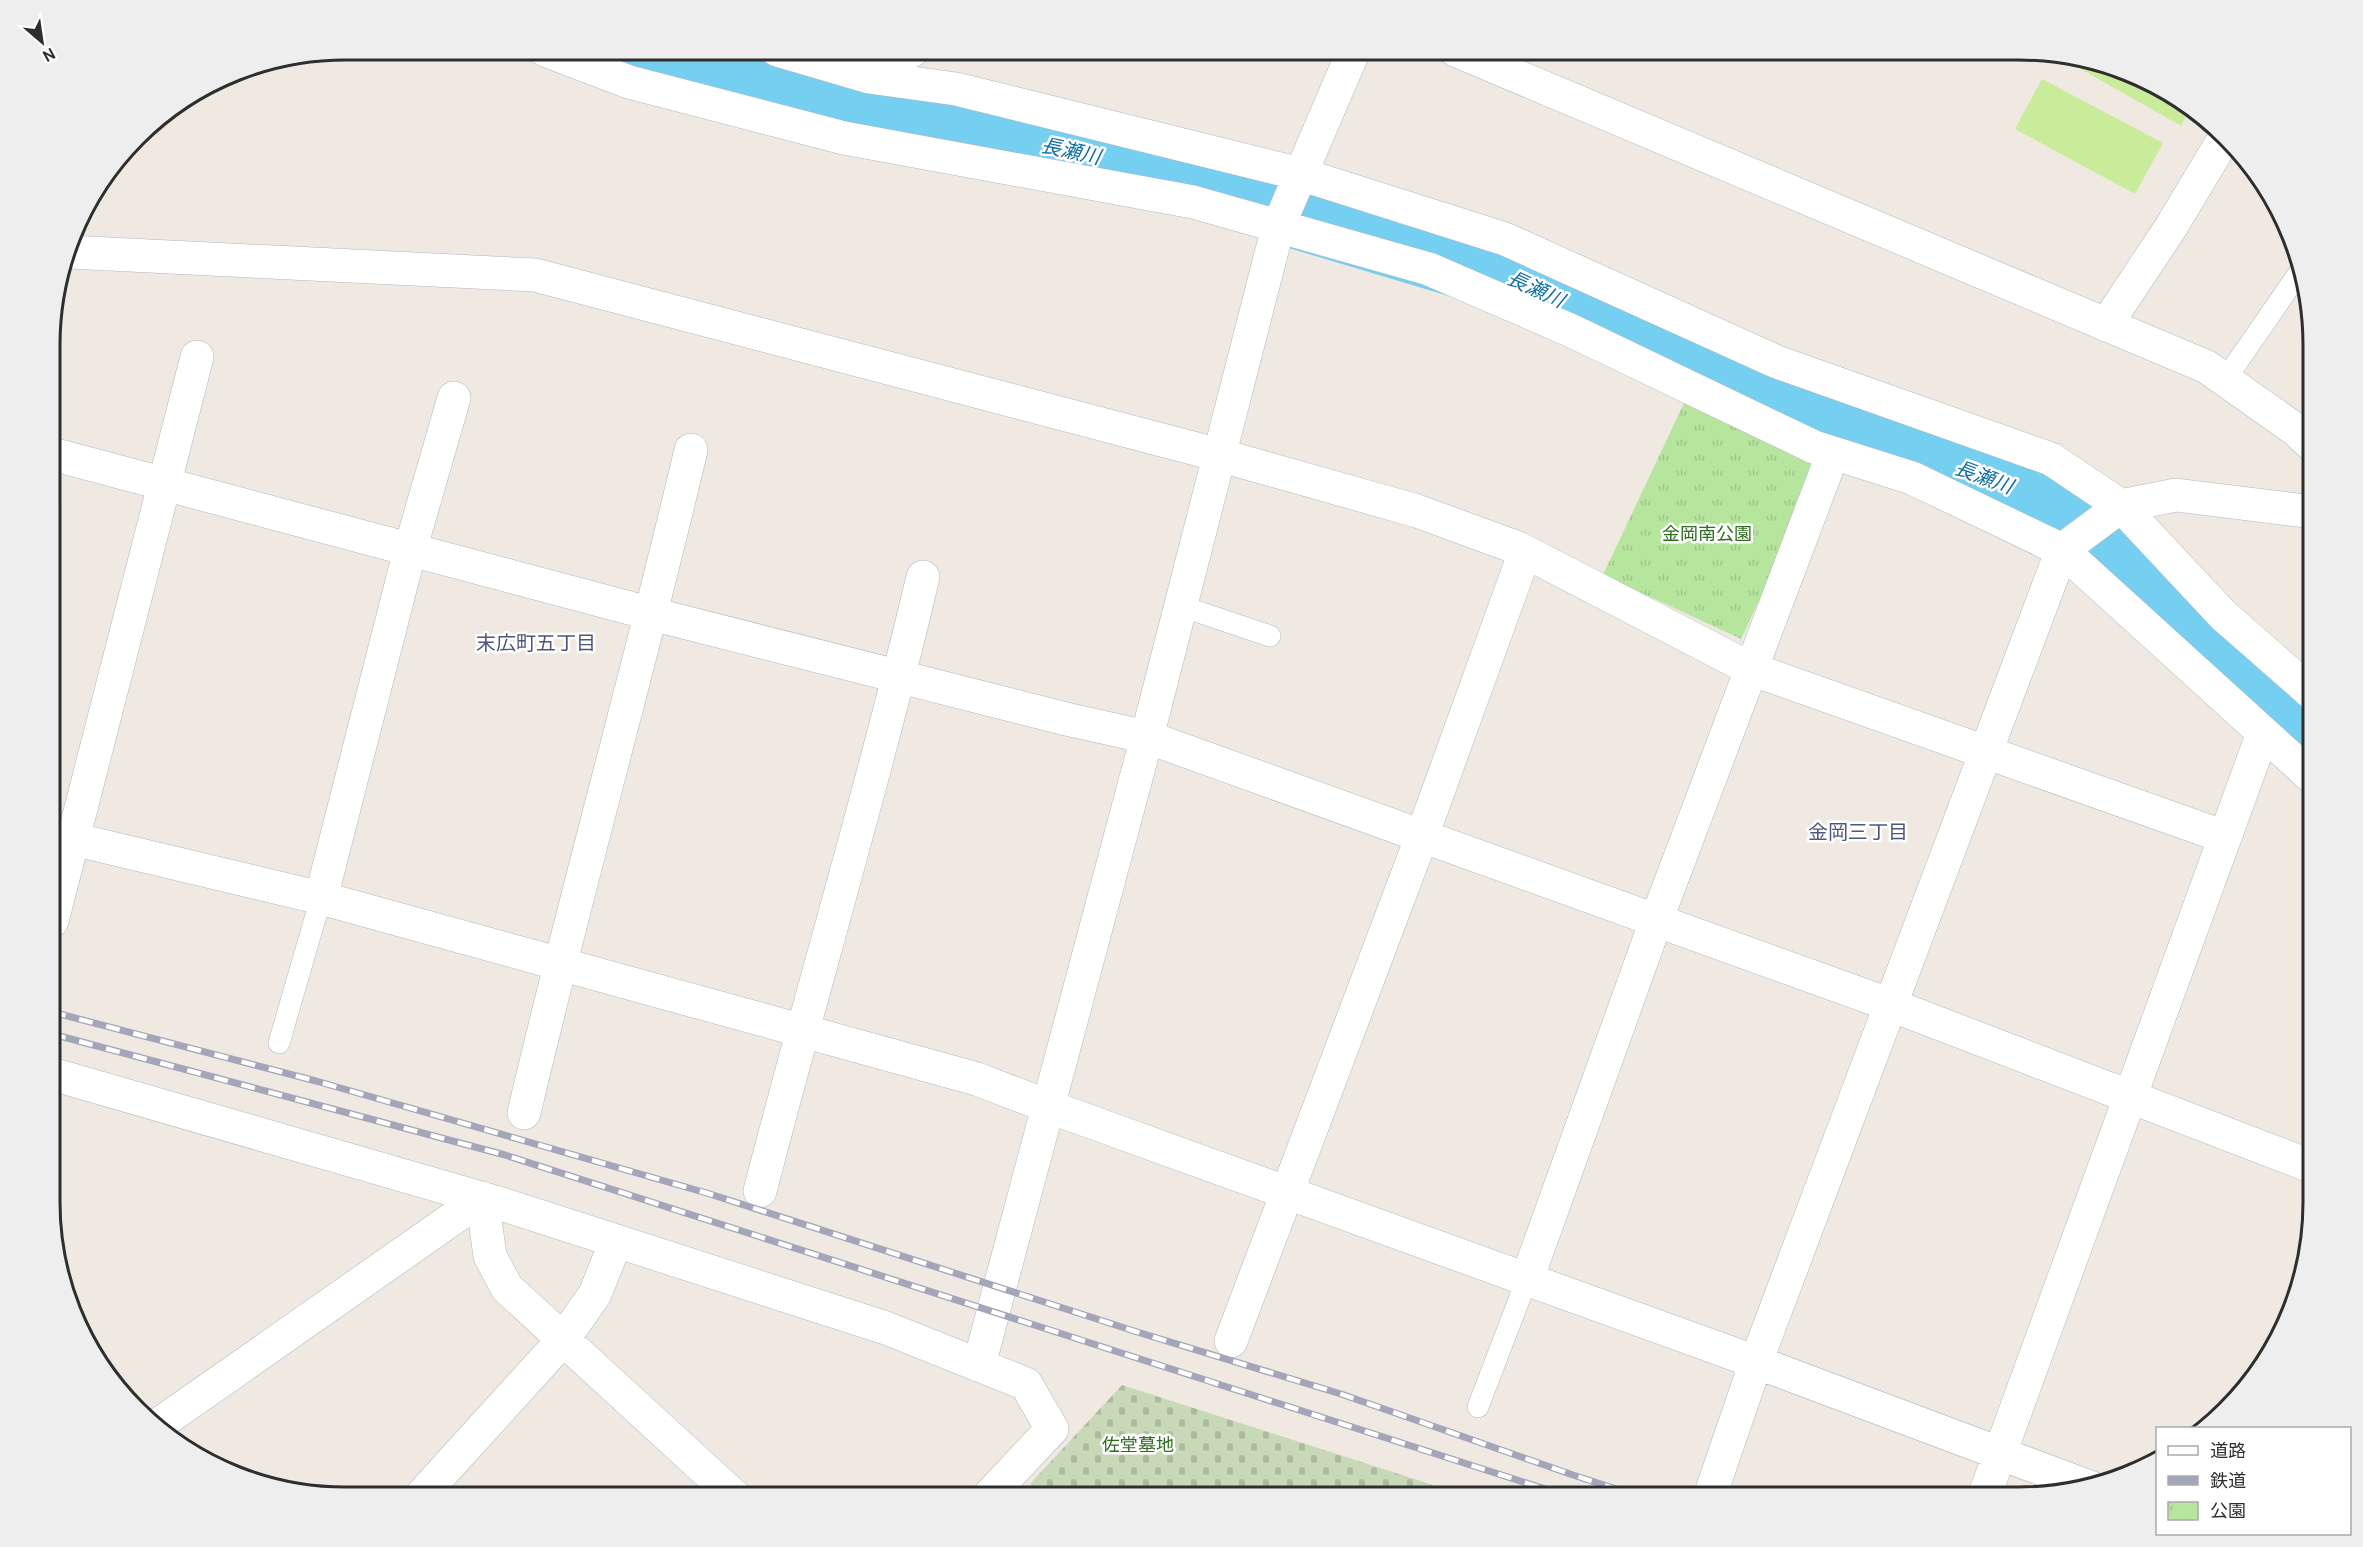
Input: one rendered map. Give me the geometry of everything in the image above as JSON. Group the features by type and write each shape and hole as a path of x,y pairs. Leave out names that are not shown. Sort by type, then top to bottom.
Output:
{"street":[{"path":"571,60 629,82 844,138 1193,202 1429,269 1572,331 1814,447 1912,478 2062,550 2303,769"},
{"path":"811,60 869,77 956,89 1300,174 1505,239 1777,362 2051,459 2121,506 2223,615 2303,685"},
{"path":"869,77 897,60"},
{"path":"978,1365 1147,737 1278,227 1350,60"},
{"path":"1479,60 2207,368 2303,437"},
{"path":"2106,325 2171,227 2220,145"},
{"path":"76,252 535,275 1219,455 1417,511 1525,552 1751,669 2226,837"},
{"path":"60,853 62,836 165,484 197,357"},
{"path":"321,898 410,550 454,398"},
{"path":"524,1113 559,964 652,614 691,450"},
{"path":"1527,1279 1656,921 1833,453"},
{"path":"60,456 652,614 1066,719 1147,737 1891,1005 2303,1163"},
{"path":"1713,1487 1756,1362 2062,550 2121,506 2176,495 2303,511"},
{"path":"1231,1341 1285,1193 1422,836 1525,552"},
{"path":"760,1191 900,676 923,577"},
{"path":"1987,1487 2263,733"},
{"path":"62,836 321,898 977,1079 1047,1107 1756,1362 2075,1482"},
{"path":"60,1076 482,1198 886,1328 1026,1384 1052,1429 997,1487"},
{"path":"482,1198 490,1256 507,1288 562,1341 724,1487"},
{"path":"163,1421 482,1198"},
{"path":"429,1487 562,1341 595,1294 616,1241"}],"lane":[{"path":"2225,381 2295,279"},
{"path":"1181,606 1270,636"},
{"path":"279,1043 321,898"},
{"path":"1478,1407 1527,1279"}],"green space":[{"path":"2075,65 2109,75 2160,98 2186,116 2181,126"},
{"path":"2042,79 2163,143 2135,194 2015,129"},
{"name":"金岡南公園","path":"1685,401 1823,464 1741,639 1603,575"},
{"name":"佐堂墓地","path":"1122,1385 1433,1485 1431,1487 1033,1487 1030,1484"}],"waterway":[{"name":"長瀬川","path":"687,60 775,87 1227,185 1301,212 1498,271 1812,415 2016,488 2106,540 2303,736"}],"railway":[{"path":"60,1014 316,1081 710,1194 1134,1331 1341,1394 1610,1487"},
{"path":"60,1036 505,1155 1539,1487"}],"district":[{"name":"末広町五丁目","path":"536,643"},
{"name":"金岡三丁目","path":"1858,832"}]}
